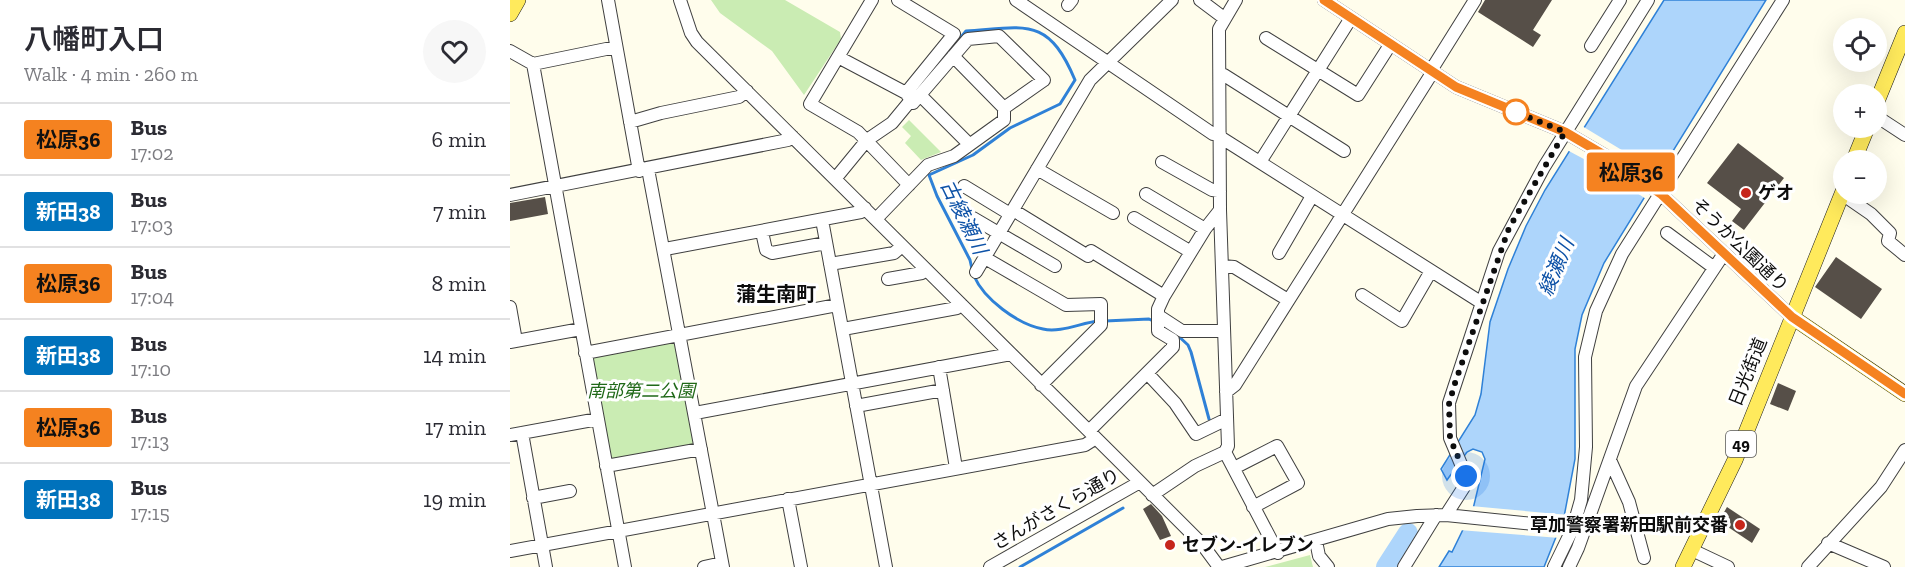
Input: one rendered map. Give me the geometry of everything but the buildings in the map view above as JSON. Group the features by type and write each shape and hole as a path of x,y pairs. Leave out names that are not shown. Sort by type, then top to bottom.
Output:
{"main road":[{"path":"510,14 518,0"},
{"path":"1884,84 1905,33"},
{"name":"日光街道","path":"1683,567 1735,460 1838,204"},
{"path":"1792,317 1905,394"}],"street":[{"path":"608,0 630,122 648,168 665,249 723,565 704,567"},
{"path":"680,0 691,33 697,42 835,179 860,211 876,219 1202,544 1222,567 1278,553 1388,519 1445,516 1568,527"},
{"path":"872,0 812,100 867,140 909,185"},
{"path":"835,179 867,140 892,123 954,34 898,0"},
{"path":"1016,0 1213,134 1220,136 1482,303"},
{"path":"975,272 986,258 1090,80 1172,0"},
{"path":"1200,0 1224,18"},
{"path":"1236,0 1224,18 1220,29 1220,210 1227,418 1225,452 1278,553"},
{"name":"そうか公園通り","path":"1324,0 1431,72 1478,97 1568,134 1611,159 1657,191 1792,317"},
{"path":"1226,392 1234,385 1342,215 1475,0"},
{"path":"1591,46 1620,0"},
{"path":"1404,567 1445,516 1464,487 1466,476 1452,445 1449,404 1509,228 1648,0"},
{"path":"1554,567 1568,527 1581,500 1585,472 1585,357 1589,336 1609,280 1657,191 1783,0"},
{"path":"1260,162 1351,18"},
{"path":"913,96 968,39 999,36 1044,80 1004,108"},
{"path":"1266,38 1358,95 1390,45"},
{"path":"510,51 533,64 616,47"},
{"path":"876,219 928,165 954,156 1004,120 1004,108 953,56"},
{"path":"838,57 913,96 969,144"},
{"path":"533,64 553,187 625,567"},
{"path":"1220,76 1224,75 1344,151"},
{"path":"630,122 661,113 733,99 747,91"},
{"path":"1887,123 1905,135"},
{"path":"510,195 788,140 792,136"},
{"path":"1162,162 1212,190 1220,191"},
{"path":"1037,169 1113,213"},
{"path":"964,186 1164,296"},
{"path":"1146,194 1205,229"},
{"path":"1279,253 1312,196"},
{"path":"1858,204 1890,233 1888,241 1905,255"},
{"path":"510,552 1084,445 1173,347 1173,340 1158,331 1158,309 1205,229 1220,210"},
{"path":"665,249 860,211"},
{"path":"973,218 1055,266"},
{"path":"1134,218 1191,252"},
{"path":"822,220 856,406 865,484 886,567"},
{"path":"762,231 766,250 772,253 826,243"},
{"path":"1667,233 1713,267"},
{"path":"830,264 894,253 902,246"},
{"path":"1569,567 1636,387 1723,255"},
{"path":"986,258 1066,305 1101,304 1104,328 1041,385"},
{"path":"1223,266 1234,267 1288,300"},
{"path":"888,279 921,273 925,269"},
{"path":"1362,295 1402,321 1431,272"},
{"path":"843,329 957,308 961,304"},
{"path":"585,353 837,305"},
{"path":"510,307 513,342 581,329"},
{"path":"1158,320 1182,331 1224,331"},
{"path":"695,413 1011,354"},
{"path":"939,367 956,468"},
{"path":"1147,373 1175,403 1196,434 1227,418"},
{"path":"856,406 943,390"},
{"path":"546,567 533,498 516,434 598,419"},
{"path":"1234,468 1277,446 1298,483 1253,507"},
{"path":"606,466 701,449"},
{"path":"1808,567 1881,487 1905,450"},
{"path":"1152,495 1197,466 1225,452"},
{"path":"1610,460 1629,502 1644,558"},
{"name":"さんがさくら通り","path":"990,567 1140,482"},
{"path":"533,498 570,491"},
{"path":"788,499 801,567"},
{"path":"1316,541 1319,556 1328,567"},
{"path":"1828,543 1884,567"},
{"path":"1692,550 1728,567"}],"green space":[{"path":"711,0 785,0 840,32 841,39 804,95 772,51 720,13"},
{"path":"909,120 941,152 921,160 905,143 911,136 902,127"},
{"name":"南部第二公園","path":"677,339 694,443 690,447 609,461 590,356"},
{"path":"1310,555 1313,567 1265,567"}],"water":[{"name":"綾瀬川","path":"1664,0 1766,0 1604,263 1582,315 1575,349 1575,459 1564,517 1544,567 1439,567 1449,551 1452,552 1473,509 1485,459 1482,452 1473,449 1467,452 1447,480 1441,469 1475,415 1481,394 1490,322 1508,269 1526,226 1545,190"}],"pier":[{"path":"1582,126 1635,158 1659,177 1646,199 1595,165 1567,150"},
{"path":"1471,506 1568,515 1560,538 1459,530"}],"waterway":[{"name":"古綾瀬川","path":"948,53 966,31 1005,28 1033,30 1044,35 1055,45 1075,80 1060,104 1010,128 973,155 929,175 937,196 970,260 972,269"},
{"name":"古綾瀬川","path":"974,276 993,302 1012,316 1033,326 1056,330 1098,321"},
{"name":"古綾瀬川","path":"1105,321 1149,319 1155,322"},
{"name":"古綾瀬川","path":"1174,332 1188,345 1191,352 1209,419"},
{"path":"1020,567 1123,508"},
{"path":"1386,567 1408,533"}],"bus line":[{"name":"松原36","path":"1324,0 1456,87 1565,132 1611,159 1661,194 1723,255 1792,317 1905,394"}],"place":[{"name":"ゲオ","path":"1746,193"},
{"name":"草加警察署新田駅前交番","path":"1740,525"},
{"name":"セブン-イレブン","path":"1170,545"}],"district":[{"name":"蒲生南町","path":"776,294"}],"route":[{"path":"1466,476 1450,438 1449,404 1455,383 1492,270 1509,228 1565,132 1516,112"}]}
